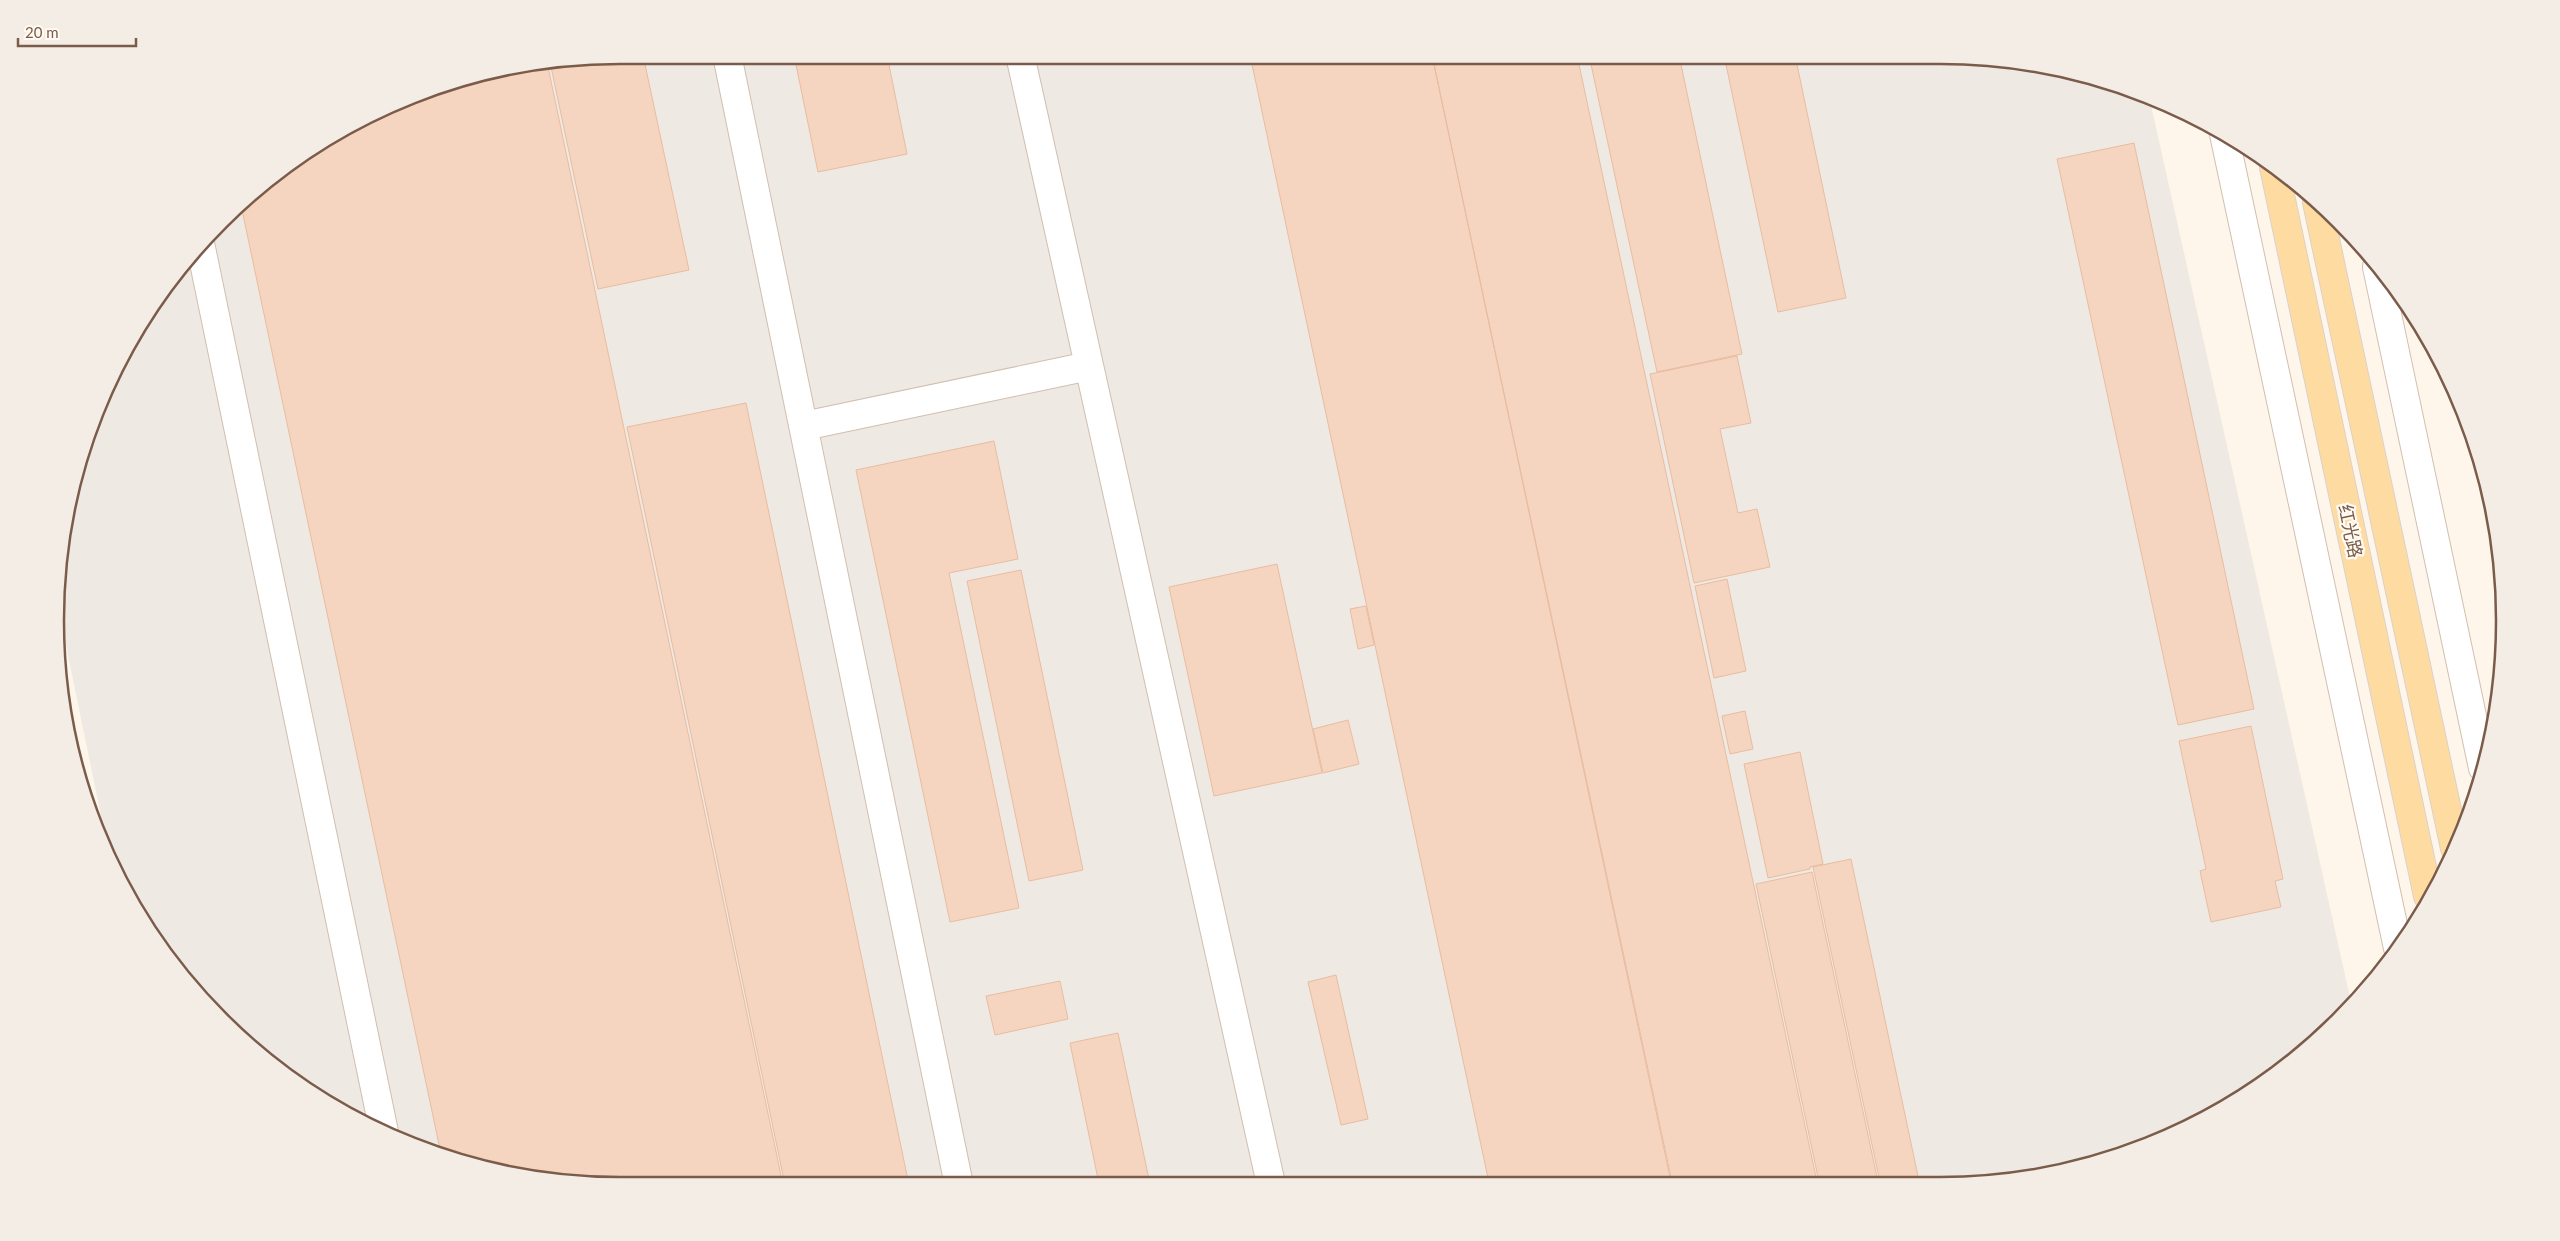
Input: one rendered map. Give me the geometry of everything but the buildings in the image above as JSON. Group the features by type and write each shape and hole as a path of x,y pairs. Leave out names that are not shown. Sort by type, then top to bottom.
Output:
{"main road":[{"name":"红光路","path":"2276,178 2427,890"},
{"name":"红光路","path":"2320,214 2453,837"}],"street":[{"path":"729,64 957,1177"},
{"path":"1022,64 1269,1177"},
{"path":"2226,143 2396,938"},
{"path":"202,253 382,1124"},
{"path":"2381,282 2480,753"},
{"path":"804,426 1089,366"}],"shaded area":[{"path":"620,64 1976,65 2048,74 2118,93 2151,105 2350,997 2307,1039 2278,1062 2218,1103 2186,1120 2153,1135 2084,1158 2048,1167 1976,1176 584,1176 512,1167 442,1148 407,1135 342,1103 282,1062 253,1039 227,1014 202,988 179,959 138,899 103,827 64,638 64,620 65,584 74,512 93,442 106,407 138,342 158,311 202,253 227,227 253,202 311,158 342,138 407,106 442,93 512,74 584,65"}]}
